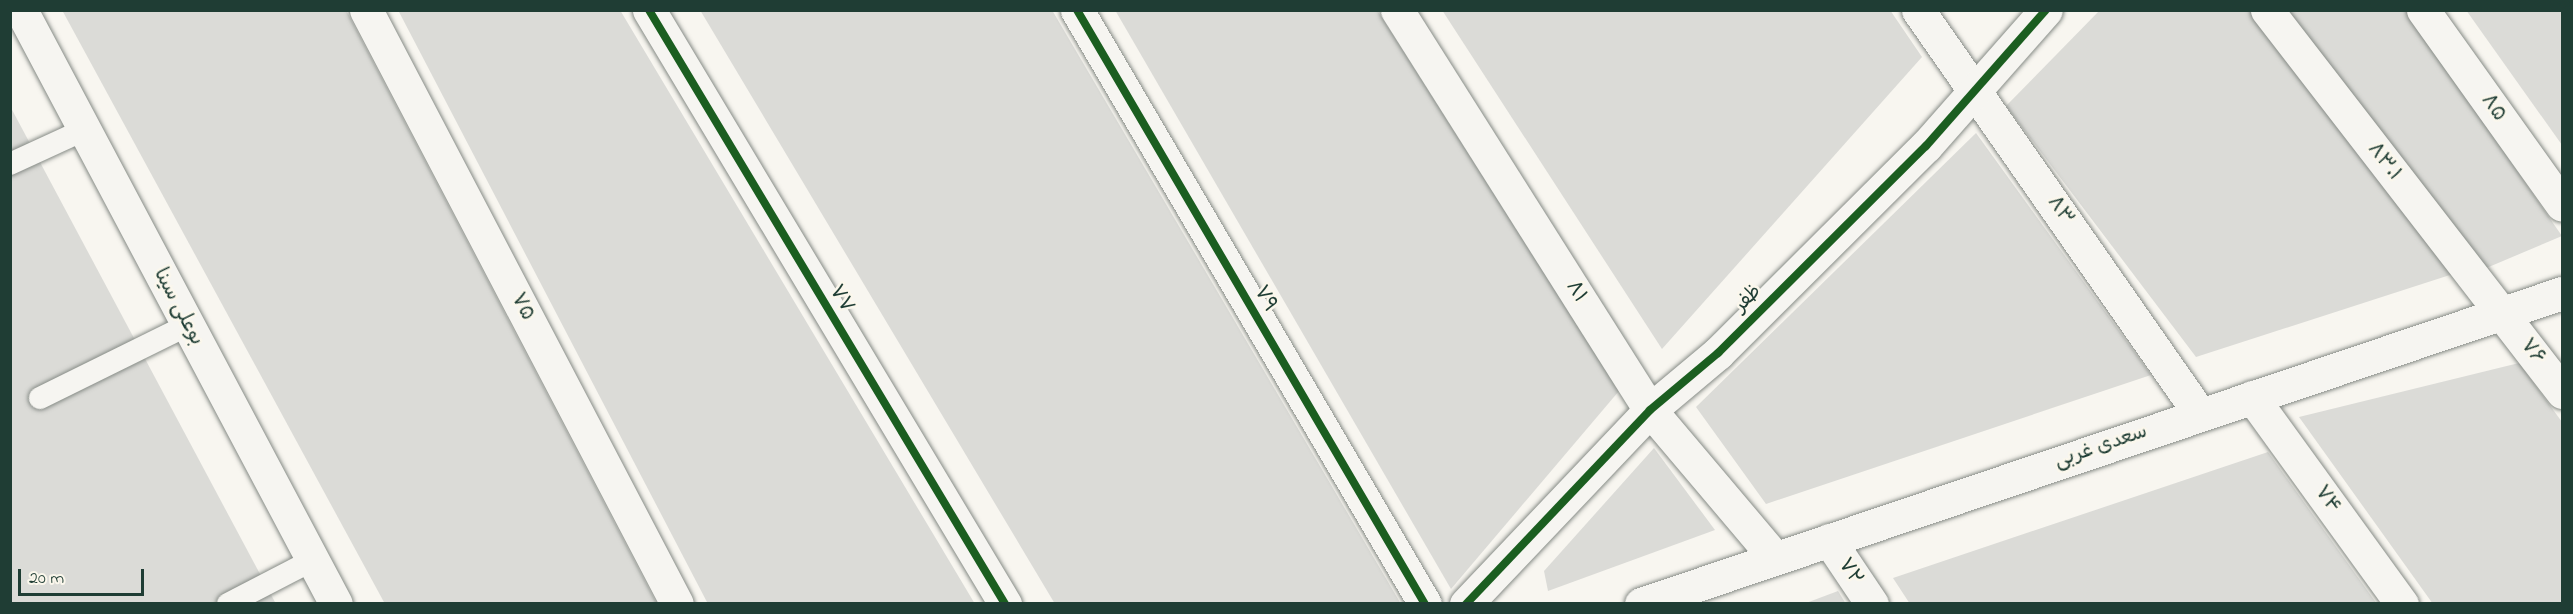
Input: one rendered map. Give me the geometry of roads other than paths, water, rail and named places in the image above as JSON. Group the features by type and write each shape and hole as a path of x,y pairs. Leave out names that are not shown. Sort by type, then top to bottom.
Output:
{"street":[{"name":"بوعلی سینا","path":"21,10 336,603"},
{"name":"۷۵","path":"366,10 677,603"},
{"name":"۷۷","path":"649,10 1005,603"},
{"name":"۷۹","path":"1077,10 1425,603"},
{"name":"۸۱","path":"1397,10 1650,410 1775,558"},
{"name":"۸۳","path":"1918,10 1976,89 2200,414"},
{"name":"ظفر","path":"1466,603 1650,410 1718,353 1926,146 2046,10"},
{"name":"۸۳.۱","path":"2267,10 2501,313"},
{"name":"۸۵","path":"2423,10 2562,206"},
{"name":"سعدی غربی","path":"1641,603 2562,292"},
{"name":"۷۶","path":"2501,313 2562,392"},
{"name":"۷۴","path":"2252,397 2403,603"},
{"name":"۷۲","path":"1829,540 1872,603"}],"lane":[{"path":"10,164 84,130"},
{"path":"40,398 188,325"},
{"path":"228,603 313,560"}]}
